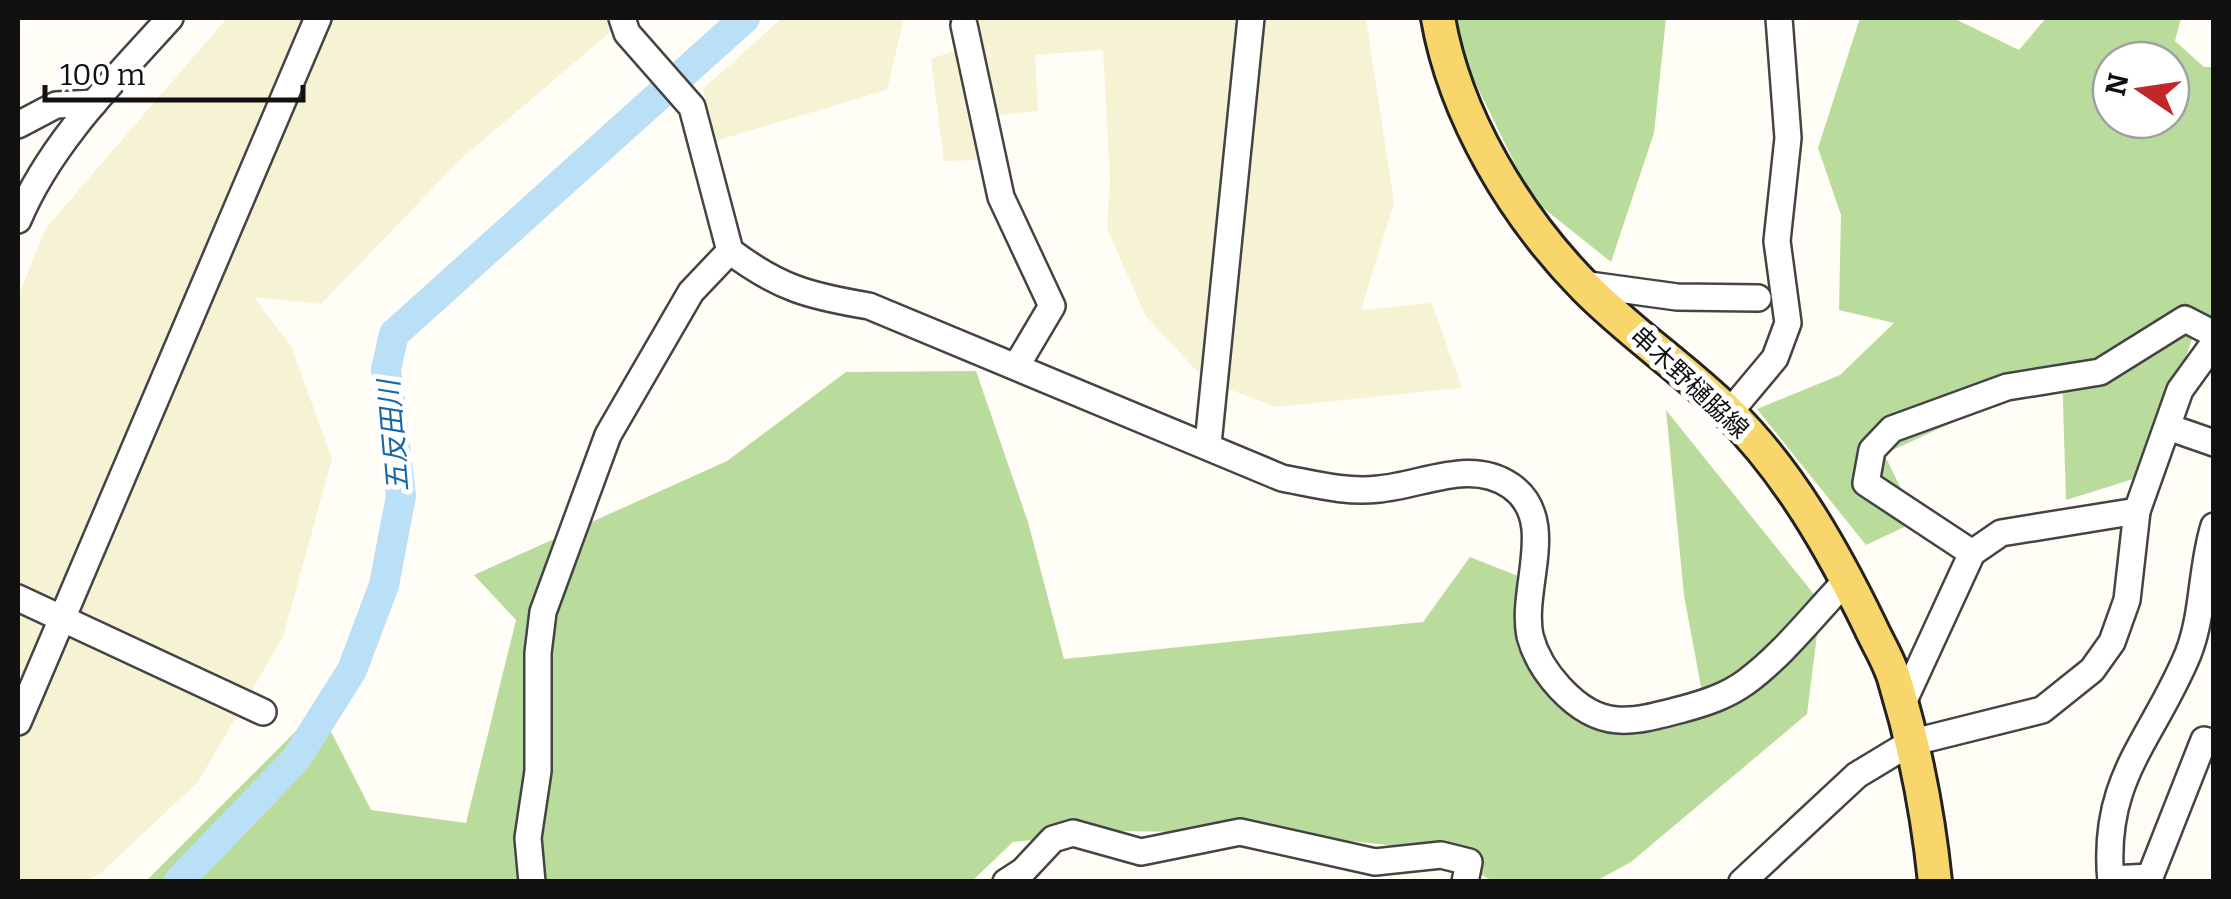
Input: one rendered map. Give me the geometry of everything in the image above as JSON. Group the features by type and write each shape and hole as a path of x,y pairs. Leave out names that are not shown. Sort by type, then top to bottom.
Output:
{"main road":[{"name":"串木野樋脇線","path":"1438,18 1444,54 1496,168 1528,217 1582,284 1729,413 1777,468 1847,580 1894,678 1923,784 1935,882"}],"street":[{"path":"18,220 26,201 94,102 170,18"},
{"path":"18,722 318,18"},
{"path":"1208,444 1251,18"},
{"path":"1729,413 1775,358 1788,323 1777,242 1788,138 1779,18"},
{"path":"624,26 692,107 730,251 782,286 809,296 868,306 1208,444 1282,478 1338,489 1378,490 1461,473 1492,474 1512,487 1530,502 1535,528 1530,634 1540,659 1566,694 1589,714 1606,720 1636,722 1692,707 1746,682 1847,580"},
{"path":"964,26 1001,197 1052,306 1017,365"},
{"path":"18,125 56,105 94,102"},
{"path":"532,882 528,838 538,771 538,653 543,612 608,435 691,292 730,251"},
{"path":"1582,284 1668,295 1758,298"},
{"path":"1634,330 1668,295"},
{"path":"1972,553 1866,483 1872,450 1892,429 2006,387 2100,372 2185,319 2214,334"},
{"path":"1742,882 1857,775 1910,744 2042,710 2092,670 2112,642 2127,600 2137,511 2180,390 2197,360 2214,342"},
{"path":"2168,427 2214,443"},
{"path":"1901,707 1972,553 2001,532 2137,511"},
{"path":"2214,526 2189,652 2116,794 2108,839 2111,880 2150,877 2204,740 2214,744"},
{"path":"18,598 263,712"},
{"path":"1006,882 1053,838 1073,833 1141,852 1240,832 1375,862 1441,855 1469,862 1464,882"}],"shaded area":[{"path":"227,18 610,18 614,29 461,159 321,304 254,297 291,346 332,459 283,637 198,782 101,873 85,881 18,882 18,297 46,228"},
{"path":"782,18 904,18 887,90 715,141 703,89"},
{"path":"959,18 1366,18 1394,203 1361,310 1432,303 1462,388 1275,407 1205,380 1145,315 1107,228 1110,179 1103,50 1035,55 1038,111 988,116 981,160 944,161 931,59 966,47"}],"green space":[{"path":"1454,18 1666,18 1654,133 1611,262 1532,199 1456,43"},
{"path":"1860,18 1953,18 2019,50 2046,18 2181,18 2175,40 2091,40 2091,140 2191,140 2191,55 2204,67 2213,67 2213,317 2197,324 2146,475 2066,500 2062,372 1884,454 1917,521 1866,545 1757,409 1840,375 1894,323 1839,310 1841,215 1818,148"},
{"path":"976,371 1028,522 1064,659 1423,622 1470,557 1523,578 1552,678 1637,735 1702,692 1684,595 1666,410 1821,603 1807,714 1631,862 1596,881 1492,881 1443,851 1276,833 1114,831 1013,842 972,881 145,882 319,708 371,810 466,823 516,620 474,575 727,461 846,372"}],"waterway":[{"name":"五反田川","path":"178,882 296,759 352,670 384,585 401,496 386,369 394,334 745,18"}]}
